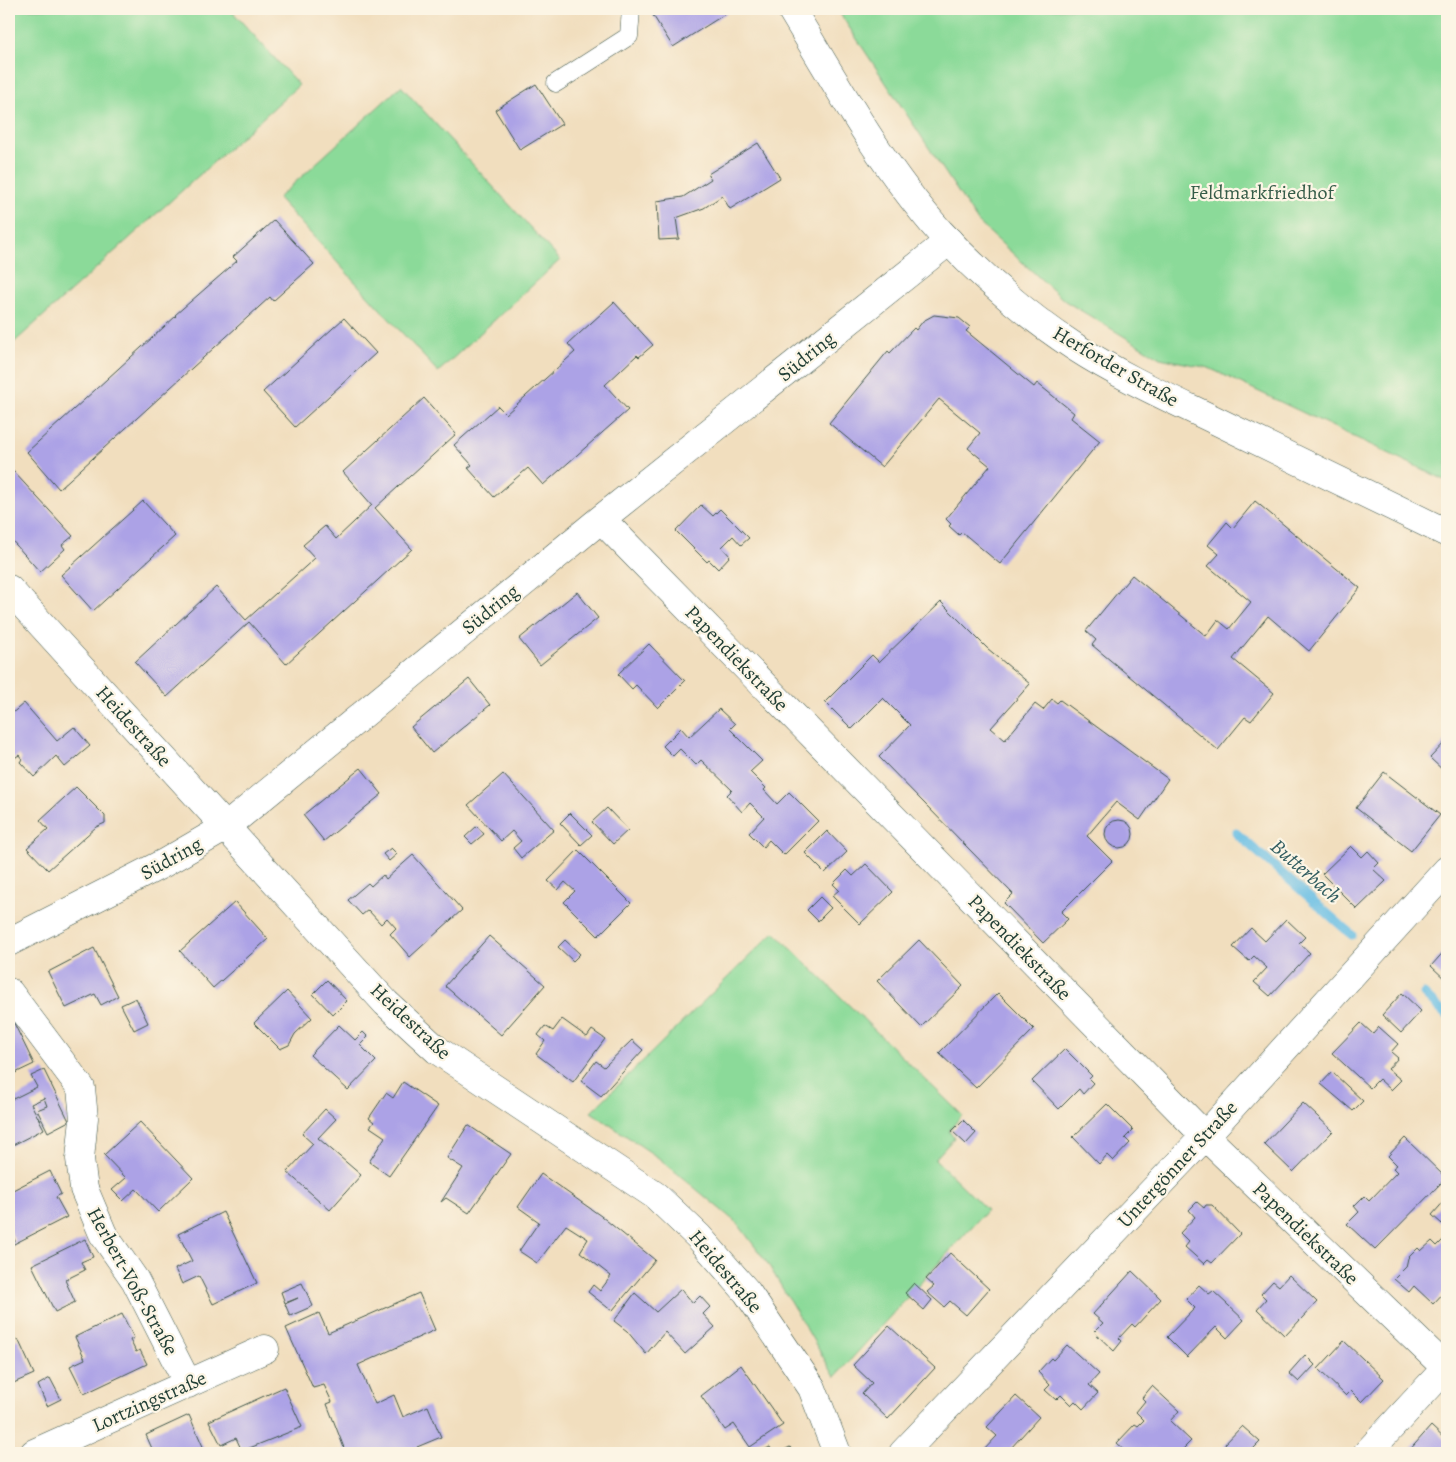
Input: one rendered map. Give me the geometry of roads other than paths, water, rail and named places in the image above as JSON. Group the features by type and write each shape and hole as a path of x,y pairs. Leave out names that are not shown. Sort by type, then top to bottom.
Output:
{"street":[{"name":"Herforder Straße","path":"791,9 870,138 903,185 949,241 994,284 1076,347 1137,381 1447,533"},
{"name":"Südring","path":"9,942 164,863 226,827 601,519 949,241"},
{"name":"Papendiekstraße","path":"601,519 1205,1136 1447,1369 1367,1453"},
{"name":"Heidestraße","path":"9,589 386,1003 437,1050 656,1196 699,1237 747,1292 812,1388 837,1453"},
{"name":"Untergönner Straße","path":"903,1453 1205,1136 1447,870"},
{"name":"Herbert-Voß-Straße","path":"9,992 81,1088 84,1118 80,1160 84,1189 103,1234 135,1280 188,1384"},
{"name":"Lortzingstraße","path":"34,1453 265,1349"}],"lane":[{"path":"556,83 629,36 631,9"}],"waterway":[{"name":"Butterbach","path":"1236,833 1352,935"},
{"name":"Butterbach","path":"1424,994 1447,1016"}],"park label":[{"name":"Feldmarkfriedhof","path":"1262,192"}]}
